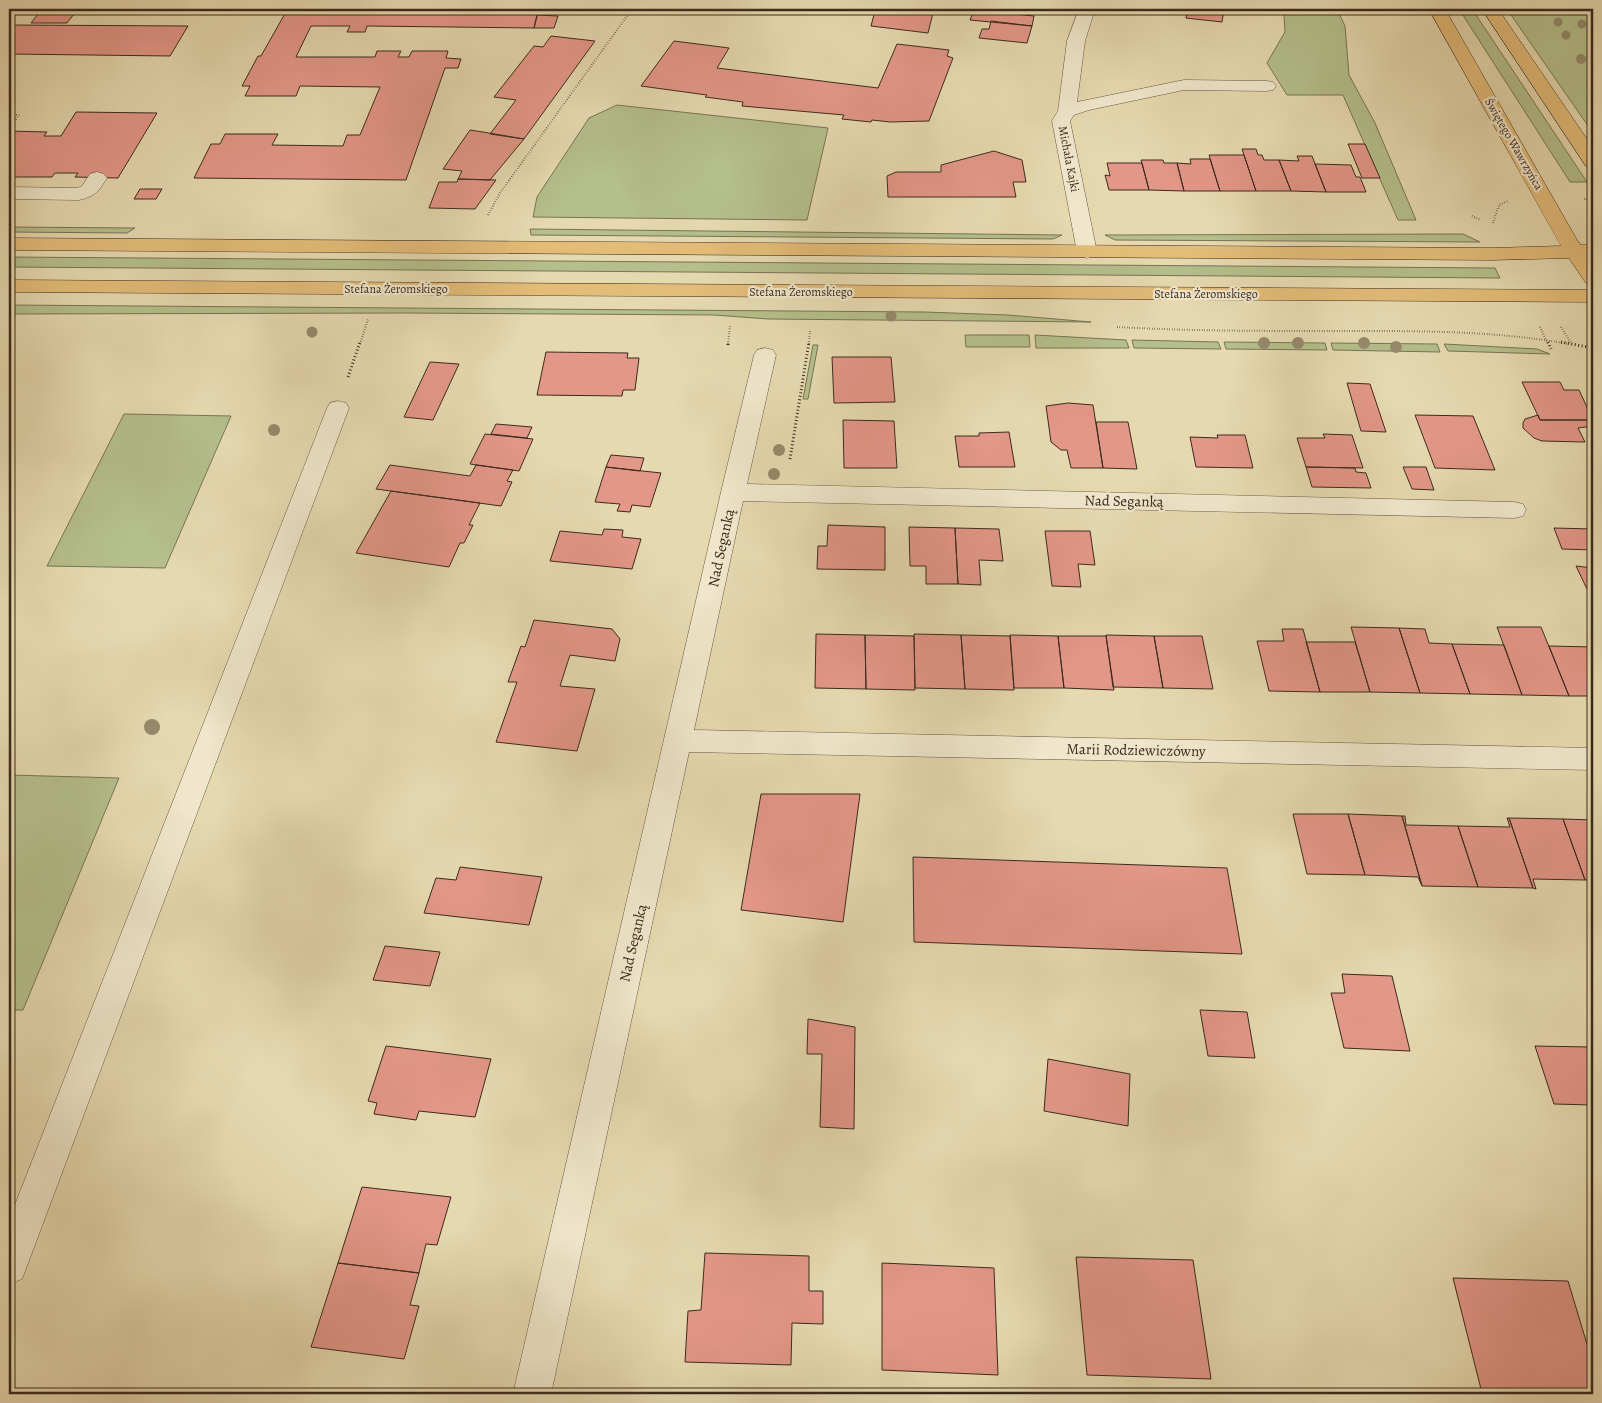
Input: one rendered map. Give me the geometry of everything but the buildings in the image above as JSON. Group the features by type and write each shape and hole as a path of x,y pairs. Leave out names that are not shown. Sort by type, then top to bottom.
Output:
{"main road":[{"name":"Świętego Wawrzyńca","path":"1436,9 1584,252 1593,279"},
{"path":"1490,9 1593,162"},
{"path":"9,244 1087,252 1492,254 1584,252"},
{"name":"Stefana Żeromskiego","path":"9,286 1593,296"}],"street":[{"name":"Michała Kajki","path":"1087,9 1076,41 1067,111 1061,122 1087,252"},
{"path":"1067,111 1085,105 1184,85 1267,86"},
{"path":"9,193 78,194 89,190 97,178"},
{"name":"Nad Seganką","path":"532,1394 765,355"},
{"path":"9,1266 338,408"},
{"name":"Nad Seganką","path":"734,492 1514,510"},
{"name":"Marii Rodziewiczówny","path":"678,741 1593,758"}],"path":[{"path":"487,220 500,193 632,9"},
{"path":"9,115 19,115 9,130"},
{"path":"1581,199 1593,199"},
{"path":"1491,224 1495,220 1499,205 1511,200"},
{"path":"1472,216 1481,220"},
{"path":"338,408 369,316"},
{"path":"1539,326 1551,349"},
{"path":"1560,327 1572,343"},
{"path":"775,493 787,482 810,330"}],"green space":[{"path":"1272,9 1337,9 1345,26 1349,75 1375,123 1416,220 1398,220 1343,95 1287,95 1267,63 1285,32 1284,14"},
{"path":"1459,9 1472,9 1587,182 1570,182"},
{"path":"1507,9 1593,9 1593,133 1509,12"},
{"path":"617,105 828,128 807,220 533,217 537,197 589,118"},
{"path":"9,227 135,228 127,233 9,232"},
{"path":"530,229 1062,235 1053,239 531,235"},
{"path":"1463,234 1480,242 1115,240 1105,235"},
{"path":"9,257 1495,268 1500,278 9,267"},
{"path":"9,305 924,312 1008,315 1091,322 768,319 714,315 406,313 9,314"},
{"path":"965,335 1029,335 1030,347 966,347"},
{"path":"1035,335 1126,340 1129,348 1036,348"},
{"path":"1132,340 1218,342 1221,349 1134,348"},
{"path":"1224,342 1325,343 1327,350 1226,349"},
{"path":"1331,343 1437,344 1440,352 1333,350"},
{"path":"1444,344 1537,349 1550,354 1448,351"},
{"path":"813,345 818,345 808,399 803,399"},
{"path":"124,414 231,416 165,568 47,566"},
{"path":"9,775 119,778 23,1010 9,1010"}]}
